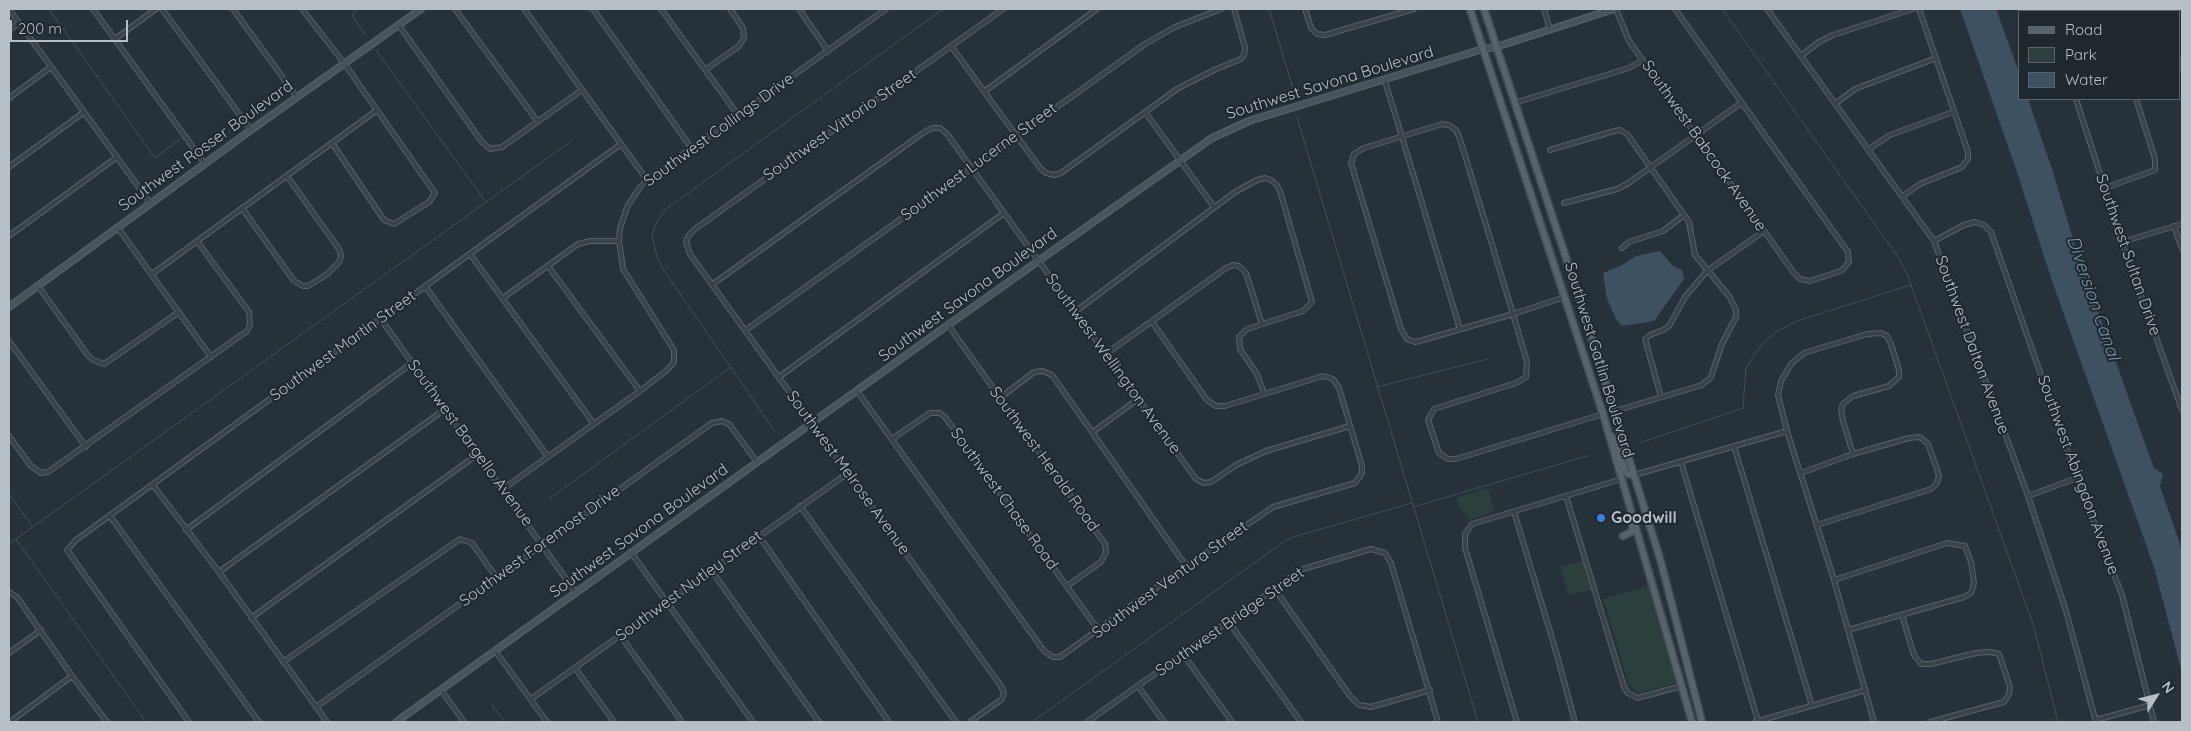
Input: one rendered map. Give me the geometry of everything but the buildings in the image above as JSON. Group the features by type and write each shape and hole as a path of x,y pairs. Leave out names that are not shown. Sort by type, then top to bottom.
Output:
{"main road":[{"name":"Southwest Gatlin Boulevard","path":"1470,9 1603,414 1692,722"},
{"name":"Southwest Gatlin Boulevard","path":"1484,9 1579,297 1648,518 1702,722"},
{"path":"1608,431 1616,443 1625,471 1628,474 1634,475"},
{"path":"1622,479 1627,479 1634,484 1642,512 1648,518"},
{"path":"1626,491 1626,501 1634,530 1623,536 1634,535 1639,537"}],"street":[{"path":"9,9 151,204"},
{"path":"93,9 206,164"},
{"path":"115,39 156,9"},
{"path":"162,9 250,130"},
{"path":"233,9 297,97"},
{"path":"302,9 344,63 435,193 429,202 394,224 384,220 332,143"},
{"name":"Southwest Rosser Boulevard","path":"9,308 250,130 421,9"},
{"path":"455,9 538,122"},
{"path":"524,9 647,180"},
{"path":"593,9 692,149"},
{"path":"661,9 738,115"},
{"path":"706,70 735,50 744,38 743,28 730,9"},
{"path":"799,9 828,51"},
{"name":"Southwest Collings Drive","path":"504,489 640,391 667,370 674,362 674,350 623,269 618,241 625,212 632,199 647,180 886,9"},
{"name":"Southwest Vittorio Street","path":"687,248 689,235 695,229 1003,9"},
{"path":"985,91 1097,9"},
{"name":"Southwest Lucerne Street","path":"746,330 1144,44 1175,26 1221,9"},
{"path":"951,46 1040,168 1049,174 1061,173 1191,81 1241,59 1244,55 1245,47 1234,9"},
{"path":"1305,9 1311,28 1317,34 1325,35 1414,9"},
{"path":"1544,9 1550,30"},
{"name":"Southwest Savona Boulevard","path":"396,722 496,652 576,592 632,554 948,325 1212,138 1234,126 1483,49 1496,48 1615,9"},
{"name":"Southwest Babcock Avenue","path":"1615,9 1624,31 1643,60 1800,279 1810,280 1841,271 1849,262 1848,252 1741,104"},
{"path":"1564,203 1617,189 1741,104 1676,9"},
{"name":"Southwest Dalton Avenue","path":"1767,9 1802,55 1934,241 2028,496 2066,612 2096,721"},
{"path":"1802,55 1819,42 1833,35 1913,9"},
{"path":"1903,196 1920,184 1962,167 1968,159 1968,152 1919,9"},
{"path":"9,30 19,23"},
{"path":"398,24 482,142 490,149 502,147 582,90"},
{"path":"1836,103 1855,89 1936,58"},
{"path":"1514,103 1629,68 1643,60"},
{"path":"9,98 51,67"},
{"path":"1384,80 1460,329"},
{"name":"Southwest Sultan Drive","path":"2076,100 2122,242 2182,410"},
{"path":"2105,188 2155,170 2153,151 2136,100"},
{"path":"152,274 377,110"},
{"path":"9,167 84,112"},
{"path":"1145,112 1214,207"},
{"path":"1869,149 1890,135 1953,112"},
{"path":"1566,297 1513,314 1418,341 1409,340 1401,329 1351,160 1354,154 1360,149 1442,124 1451,126 1456,130 1460,139 1513,314 1527,362 1526,377 1516,384 1434,409 1428,418 1439,453 1448,459 1456,459 1603,414"},
{"name":"Southwest Wellington Avenue","path":"713,284 924,133 934,128 943,129 1076,311 1193,476 1201,482 1211,482 1236,465 1266,451 1350,426"},
{"path":"1550,150 1620,130 1629,136 1684,215 1690,227 1695,255 1729,296 1736,310 1736,317 1722,344 1711,377 1702,384 1615,411"},
{"name":"Southwest Martin Street","path":"189,722 67,550 76,540 621,144"},
{"path":"9,236 117,157"},
{"path":"242,208 294,281 300,285 308,286 326,275 339,262 341,256 339,249 287,176"},
{"path":"1076,311 1243,187 1261,179 1271,180 1278,186 1312,296 1310,305 1303,311 1262,324 1244,332 1238,341 1240,349 1257,374 1264,393"},
{"path":"779,377 1004,213"},
{"path":"1622,248 1629,242 1663,231 1684,215"},
{"name":"Southwest Abingdon Avenue","path":"1934,241 1964,224 1975,222 1984,225 1992,232 2077,478 2122,595 2154,722"},
{"path":"2122,242 2182,224"},
{"path":"2174,226 2182,249"},
{"path":"118,228 211,357"},
{"path":"1661,397 1645,339 1669,326 1685,297 1707,271 1764,231"},
{"path":"503,298 582,242 618,241"},
{"path":"9,436 31,466 42,473 54,469 247,331 250,325 249,312 196,242"},
{"name":"Southwest Melrose Avenue","path":"687,248 997,680 1004,693 1002,699 970,722"},
{"path":"470,254 594,424"},
{"path":"1106,354 1226,268 1236,265 1246,273 1262,324"},
{"path":"548,266 640,391"},
{"path":"38,286 87,354 98,363 104,364 111,360 179,312"},
{"path":"425,286 548,457"},
{"name":"Southwest Bargello Avenue","path":"380,318 576,592"},
{"path":"1152,322 1207,400 1213,405 1220,407 1323,376 1330,377 1337,384 1350,426"},
{"name":"Southwest Herald Road","path":"948,325 1105,544 1106,552 1101,562 1067,586"},
{"path":"1853,454 1842,421 1841,410 1843,404 1853,396 1889,386 1899,377 1900,370 1891,344 1884,334 1876,332 1804,353 1791,364 1781,381 1778,395 1787,431 1834,580 1874,722"},
{"path":"9,341 86,446"},
{"path":"186,530 412,364"},
{"path":"1000,398 1034,372 1046,371 1054,378 1186,566"},
{"path":"857,391 892,439"},
{"path":"1093,432 1138,399"},
{"path":"219,572 445,409"},
{"name":"Southwest Chase Road","path":"892,439 930,413 942,415 1099,631"},
{"name":"Southwest Foremost Drive","path":"316,707 715,422 726,422 732,427 758,462"},
{"name":"Southwest Ventura Street","path":"892,439 1044,651 1053,657 1064,656 1186,566 1273,507 1358,481 1361,476 1362,466 1350,426"},
{"path":"1634,475 1787,431"},
{"path":"1801,473 1853,454 1920,436 1928,444 1939,475 1937,483 1931,488 1816,525"},
{"path":"1734,446 1812,706"},
{"path":"251,618 478,454"},
{"path":"1681,462 1757,722 1866,690"},
{"name":"Southwest Nutley Street","path":"531,699 848,473"},
{"path":"2028,496 2077,478"},
{"path":"1517,722 1465,548 1465,534 1472,524 1622,479"},
{"path":"153,485 219,572 327,722"},
{"path":"1566,496 1624,686 1628,692 1637,698 1682,686"},
{"path":"800,506 956,722"},
{"path":"1514,512 1575,722"},
{"path":"110,516 259,722"},
{"path":"759,536 889,722"},
{"path":"283,662 460,539 472,542 496,577"},
{"path":"1834,580 1947,543 1965,546 1971,562 1974,583 1971,593 1848,630"},
{"name":"Southwest Bridge Street","path":"1087,722 1094,720 1138,686 1303,569 1371,549 1385,552 1391,562 1430,690"},
{"path":"632,554 753,722"},
{"path":"711,570 819,722"},
{"path":"1274,588 1350,696 1360,705 1371,707 1430,690 1438,722"},
{"path":"9,592 16,597 41,630 105,722"},
{"path":"1902,615 1914,655 1920,664 1930,664 1976,653 1990,652 1999,654 2010,687 2009,694 2004,702 1930,722"},
{"path":"1228,621 1301,722"},
{"path":"9,653 41,630"},
{"path":"620,635 682,722"},
{"path":"496,652 547,722"},
{"path":"1183,654 1232,722"},
{"path":"575,668 614,722"},
{"path":"10,722 72,676"},
{"path":"1138,686 1164,722"},
{"path":"441,690 464,722"},
{"path":"2096,721 2150,705"}],"green space":[{"path":"1488,488 1495,511 1470,520 1459,506 1456,498"},
{"path":"1584,560 1593,589 1569,596 1560,567"},
{"path":"1649,586 1676,683 1639,693 1629,685 1603,599"}],"water":[{"name":"Diversion Canal","path":"1960,9 1996,9 2018,70 2018,100 2028,100 2053,172 2076,249 2134,413 2154,468 2163,474 2160,486 2182,550 2182,673 2154,567 2052,281 2016,169"},
{"path":"1660,251 1673,266 1682,270 1684,279 1654,321 1622,326 1616,319 1607,299 1603,273 1622,265 1636,256"}],"waterway":[{"path":"49,9 155,158 180,139"},
{"path":"358,9 352,15 366,36"},
{"path":"776,433 663,269 657,257 652,235 657,222 664,211 673,204 943,9"},
{"path":"1269,9 1295,95"},
{"path":"1722,9 1896,254 1906,271 2034,627 2058,722"},
{"path":"376,50 485,201"},
{"path":"1297,117 1478,722"},
{"path":"9,544 570,142"},
{"path":"1642,442 1743,408 1746,368 1762,344 1776,332 1797,321 1911,285"},
{"path":"1377,387 1488,359"},
{"path":"549,499 731,367"},
{"path":"1413,507 1587,456"},
{"path":"9,494 32,526"},
{"path":"1032,722 1285,541 1293,537 1412,503"},
{"path":"16,539 146,722"},
{"path":"491,703 505,722"}],"place":[{"name":"Goodwill","path":"1601,518"}]}
